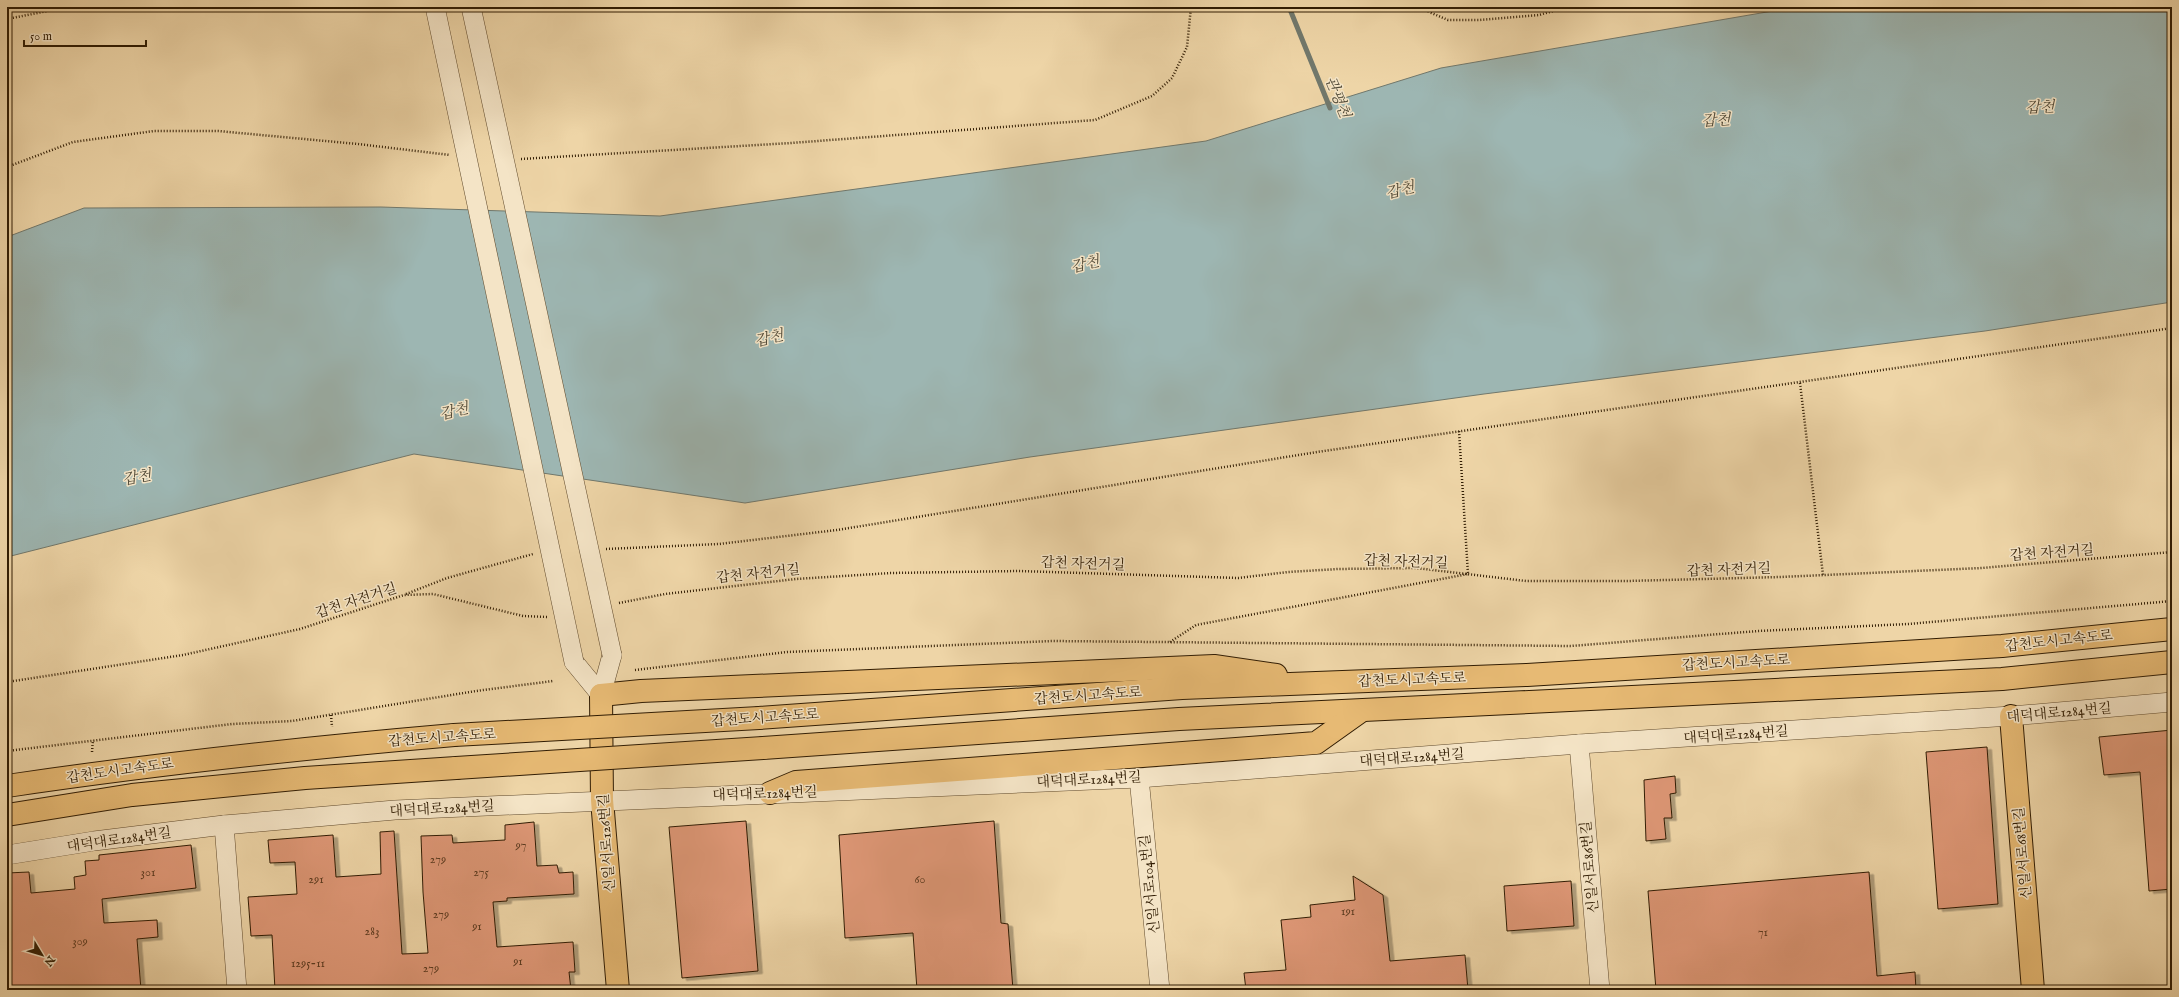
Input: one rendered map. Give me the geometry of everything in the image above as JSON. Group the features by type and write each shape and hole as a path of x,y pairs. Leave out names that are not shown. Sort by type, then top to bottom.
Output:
{"main road":[{"name":"갑천도시고속도로","path":"7,786 130,767 300,748 454,735 760,718 1182,688 1535,674 2002,646 2172,629"},
{"name":"갑천도시고속도로","path":"7,815 132,795 305,778 1179,719 2002,680 2172,662"},
{"path":"601,695 649,691 1214,666 1333,682"},
{"name":"신일서로126번길","path":"601,695 602,800 618,990"},
{"path":"770,793 796,782 1316,743 1361,711"},
{"name":"신일서로68번길","path":"2011,716 2033,990"}],"street":[{"path":"435,7 574,662 601,695"},
{"path":"471,7 612,655 601,695"},
{"name":"대덕대로1284번길","path":"7,855 94,841 224,825 395,810 1139,778 1579,744 2011,716 2172,702"},
{"name":"신일서로86번길","path":"1579,744 1600,990"},
{"name":"신일서로104번길","path":"1139,778 1160,990"},
{"path":"224,825 237,990"}],"path":[{"path":"7,19 68,7"},
{"path":"515,159 799,143 1095,120 1152,96 1172,78 1187,47 1191,7"},
{"path":"1424,7 1429,12 1448,20 1456,20 1539,14 1568,7"},
{"path":"7,167 73,142 154,131 218,131 358,144 456,156"},
{"path":"603,549 719,544 837,530 1459,431 1800,383 2172,328"},
{"path":"1800,383 1823,575"},
{"path":"1170,642 1196,625 1468,574 1459,431"},
{"name":"갑천 자전거길","path":"616,603 665,594 796,579 892,573 1019,571 1238,578 1317,570 1416,568 1526,581 1619,581 1823,575 1982,568 2172,552"},
{"path":"404,595 446,578 539,553"},
{"name":"갑천 자전거길","path":"7,682 183,655 300,629 404,595 433,594 523,616 548,617"},
{"path":"635,670 767,654 1052,641 1571,646 1758,631 1908,624 2172,601"},
{"path":"7,751 232,724 292,721 476,690 553,681"},
{"path":"331,715 332,726"},
{"path":"92,752 93,740"}],"water":[{"name":"갑천","path":"1796,7 2172,7 2172,302 1985,331 1484,394 1030,457 745,503 414,454 7,557 7,237 84,208 381,207 660,216 1206,141 1441,68"}],"building":[{"path":"2172,730 2172,889 2149,891 2140,772 2104,775 2099,737"},
{"path":"1987,747 1998,904 1938,909 1926,752"},
{"path":"1675,776 1676,793 1670,794 1672,818 1664,818 1666,839 1646,841 1644,780"},
{"path":"746,821 758,971 682,978 669,827"},
{"path":"994,821 1001,923 1008,924 1013,990 917,990 913,933 845,938 839,835"},
{"path":"534,822 537,866 557,865 559,873 573,872 574,894 507,898 507,901 493,902 497,947 573,942 575,972 569,972 571,990 275,990 272,935 251,936 248,897 297,894 295,862 270,863 268,840 333,835 336,877 381,874 380,832 394,831 402,954 428,953 423,892 421,836 452,835 453,843 505,840 505,825"},
{"path":"191,845 196,888 102,899 104,923 157,920 158,937 137,939 141,990 7,990 7,873 29,872 31,893 75,889 74,877 86,875 85,861 99,860 99,855"},
{"path":"1869,872 1877,976 1915,972 1916,990 1656,990 1648,891"},
{"path":"1353,876 1383,895 1390,961 1465,955 1468,990 1246,990 1244,973 1286,970 1281,920 1311,917 1310,905 1355,900"},
{"path":"1571,881 1574,926 1507,931 1504,886"}],"waterway":[{"name":"관평천","path":"1289,7 1330,108"}]}
